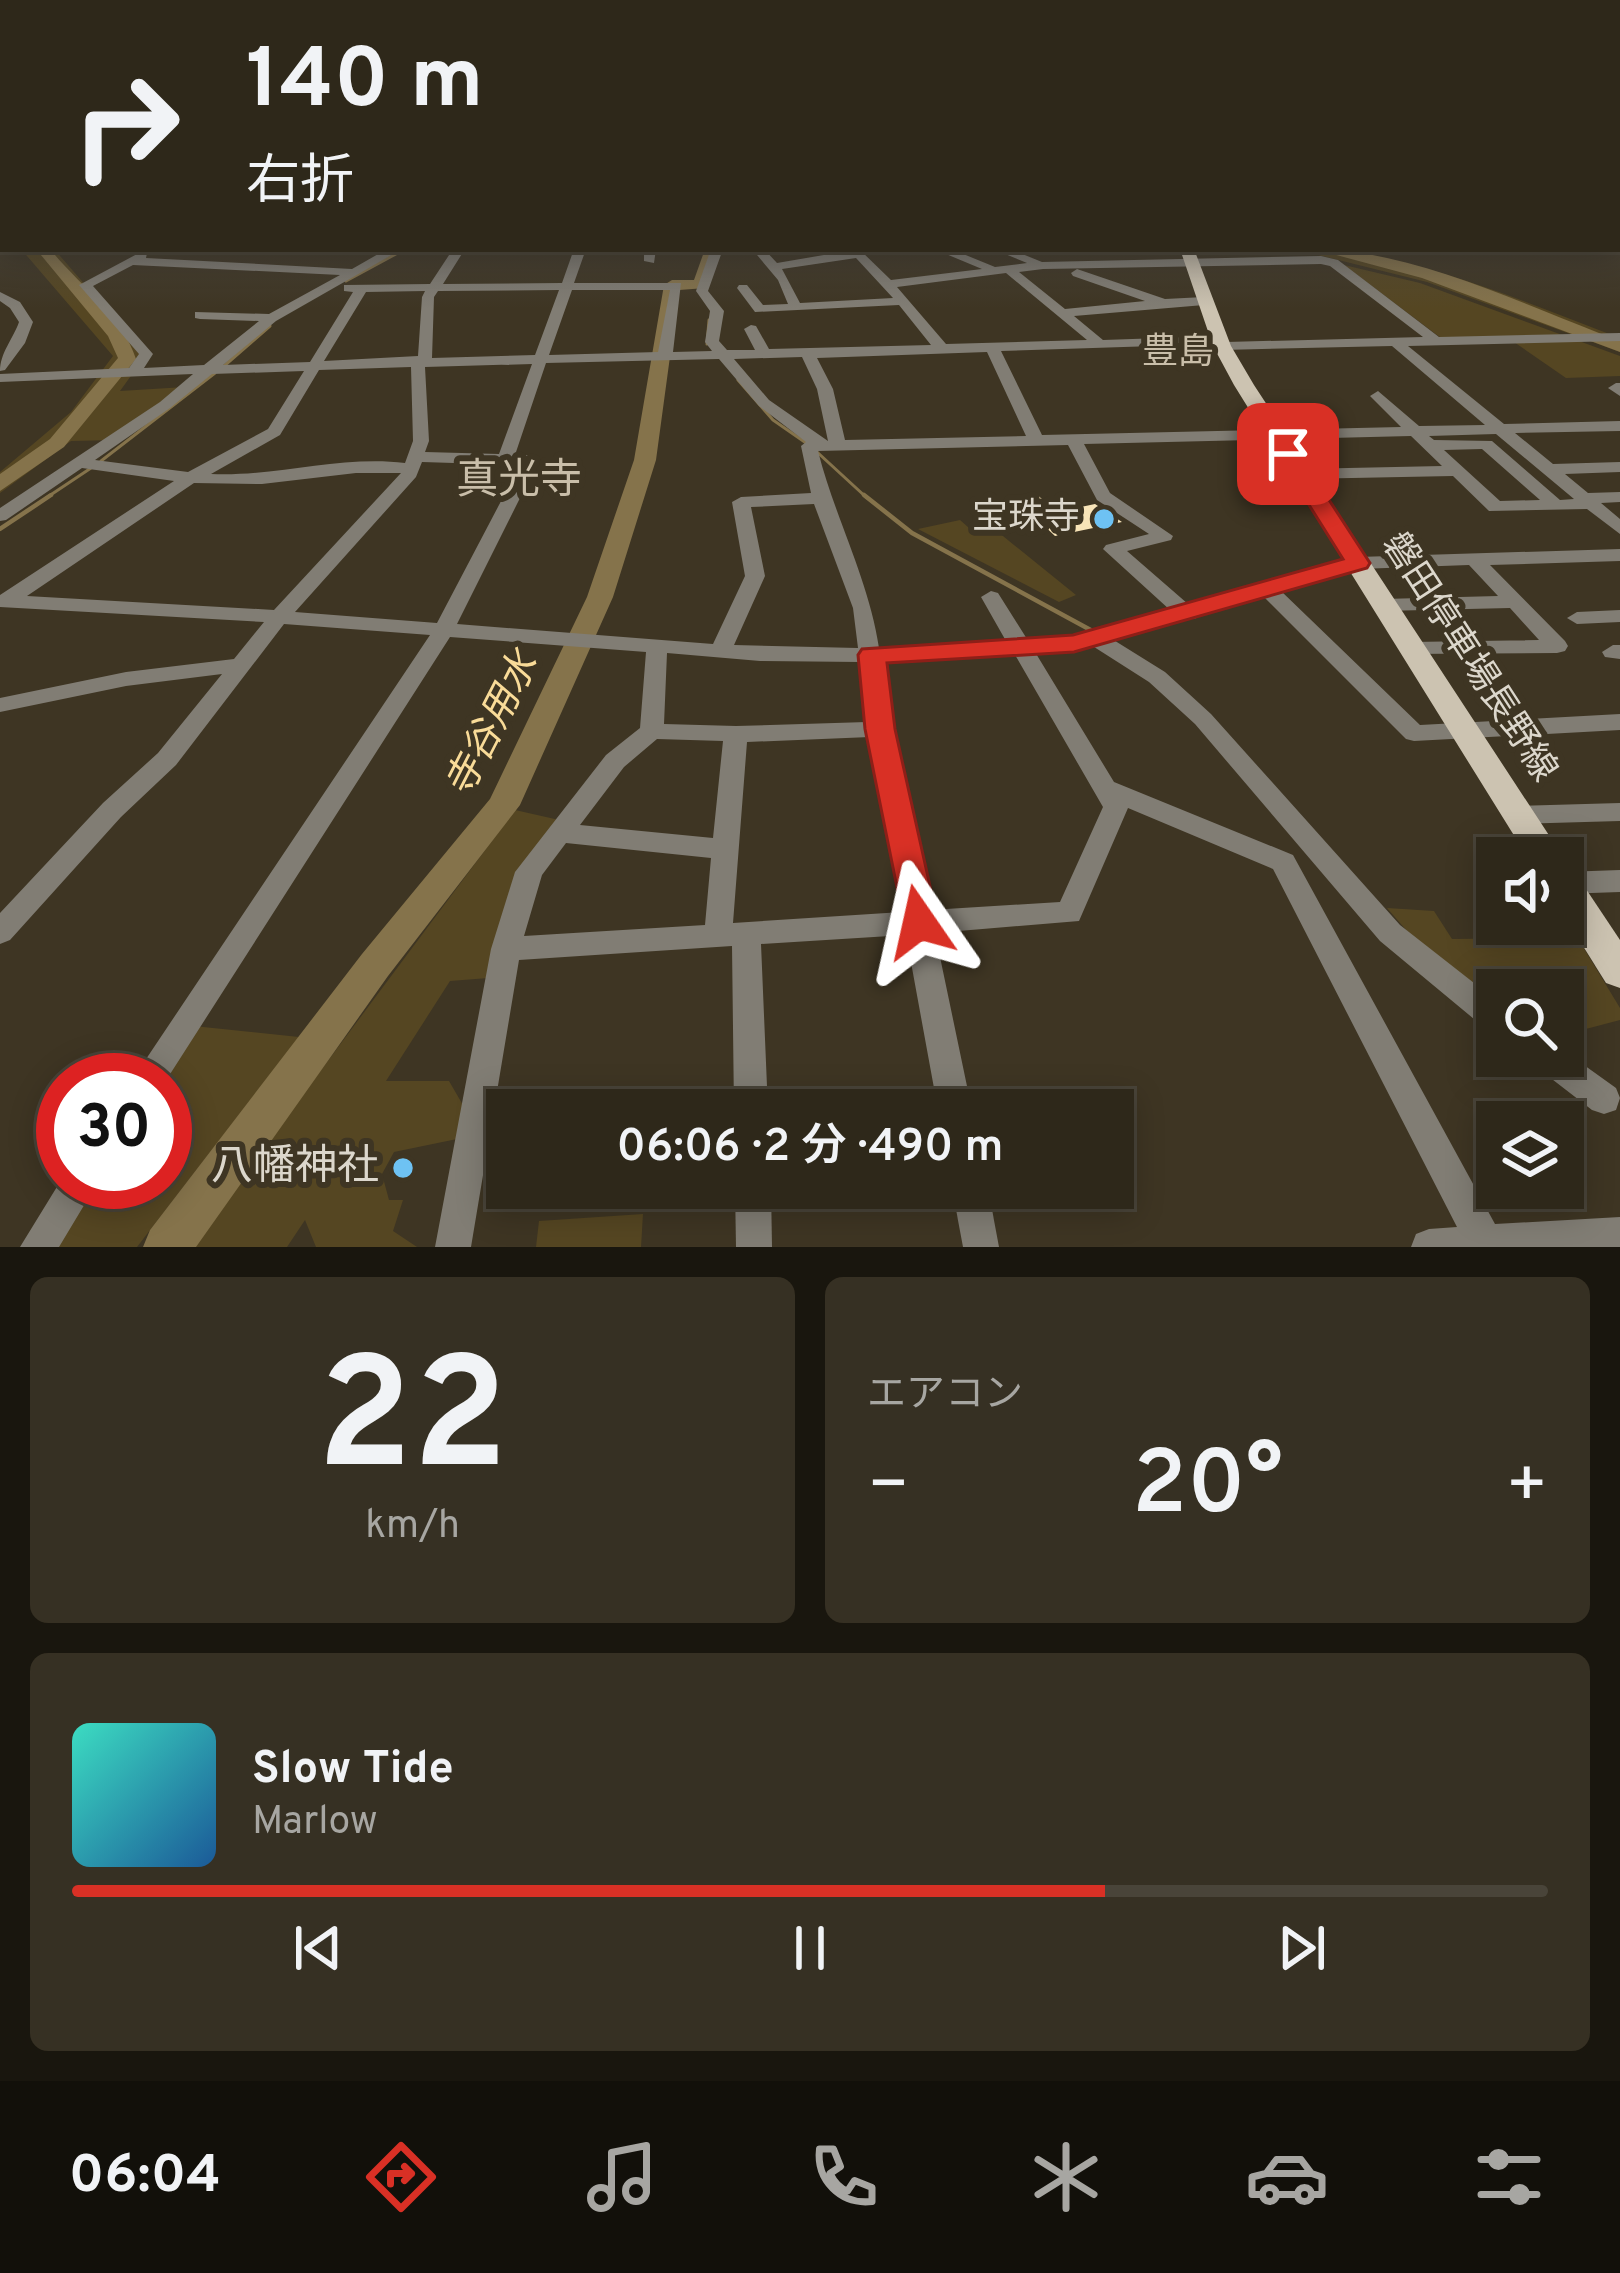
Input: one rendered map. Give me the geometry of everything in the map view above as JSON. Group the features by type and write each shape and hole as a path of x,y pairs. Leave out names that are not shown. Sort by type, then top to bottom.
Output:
{"main road":[{"name":"磐田停車場長野線","path":"1189,256 1219,337 1275,434 1532,837"},
{"path":"1584,916 1620,972"}],"street":[{"path":"134,372 146,354 85,285 148,252"},
{"path":"163,263 186,252"},
{"path":"238,268 248,252"},
{"path":"3,600 189,479 274,432 357,280 392,252"},
{"path":"0,932 112,810 167,759 278,617 415,463 428,297 457,252"},
{"path":"505,460 579,252"},
{"path":"716,252 702,291 717,311 710,338 764,403 828,444"},
{"path":"761,252 775,267 796,308"},
{"path":"775,267 856,252 943,350"},
{"path":"949,252 1002,270 1065,313 1100,344"},
{"path":"1007,252 1107,280 1166,303 1219,337"},
{"path":"1107,252 1117,264"},
{"path":"888,284 1189,256 1334,263 1436,341"},
{"path":"130,261 433,290 676,286 665,355"},
{"path":"0,516 82,463 272,318 324,288 357,280"},
{"path":"742,288 760,309 902,301"},
{"path":"0,296 25,319"},
{"path":"1065,313 1204,301"},
{"path":"815,308 818,352"},
{"path":"200,315 272,318"},
{"path":"0,321 25,319"},
{"path":"0,367 18,344 25,319"},
{"path":"751,329 763,352"},
{"path":"0,378 421,360 943,350 1219,337 1396,342 1616,337"},
{"path":"1578,339 1620,356"},
{"path":"1396,342 1620,528"},
{"path":"0,345 18,344"},
{"path":"992,348 1036,439"},
{"path":"818,352 809,356 825,388 828,444"},
{"path":"1378,396 1495,507 1620,497"},
{"path":"951,1089 880,729 872,655 854,578 821,498 809,448 1620,426"},
{"path":"1073,438 1103,496 1164,536 1113,549 1188,615"},
{"path":"1429,445 1486,444 1556,505"},
{"path":"82,463 189,479 262,479 415,463 531,460 444,630 166,1053"},
{"path":"1548,469 1620,467"},
{"path":"1301,474 1458,471"},
{"path":"721,651 755,576 741,502 821,498"},
{"path":"3,600 721,651 872,655 1022,648 1105,637 1358,563 1617,558"},
{"path":"1411,649 1557,646 1474,559"},
{"path":"1266,588 1414,733 1620,722"},
{"path":"506,949 1069,913 1116,807 991,597"},
{"path":"1382,605 1515,602"},
{"path":"1577,618 1620,616"},
{"path":"1105,637 1203,719 1353,894 1422,963 1476,1003"},
{"path":"652,731 657,646"},
{"path":"0,705 126,679 240,665"},
{"path":"453,1247 506,949 530,872 616,761 652,731 736,734 880,729"},
{"path":"736,734 726,849 749,1089"},
{"path":"1110,790 1353,894"},
{"path":"1518,815 1620,812"},
{"path":"559,833 726,849"},
{"path":"1283,862 1486,1245"},
{"path":"1584,883 1620,881"},
{"path":"1574,1077 1604,1099"},
{"path":"38,1247 63,1209"},
{"path":"753,1209 754,1247"},
{"path":"974,1209 981,1247"},
{"path":"1429,1247 1620,1235"}],"shaded area":[{"path":"24,252 57,252 146,355 120,391 185,387 115,440 71,441 0,493 0,472 71,412 113,356"},
{"path":"1306,252 1378,257 1460,279 1620,338 1620,352 1427,282"},
{"path":"1344,265 1420,283 1620,356 1620,376 1566,378 1511,340 1441,338"},
{"path":"960,520 977,535 998,532 1076,595 1059,602 918,529"},
{"path":"515,810 568,822 525,886 501,977 450,981 386,1081 449,1081 467,1112 457,1139 394,1152 382,1174 389,1200 403,1200 393,1231 417,1247 316,1247 305,1220 287,1247 189,1247"},
{"path":"1387,908 1434,911 1452,939 1476,939 1476,945 1582,945 1620,1008 1620,1020 1584,1029 1584,969 1476,969 1476,986 1421,947"},
{"path":"184,1025 299,1037 192,1176 192,1053 174,1053"},
{"path":"63,1209 166,1209 137,1247 38,1247"},
{"path":"643,1214 641,1247 536,1247 539,1221"}],"building":[{"name":"宝珠寺","path":"1035,493 1057,512 1095,504 1122,522 1055,536 1038,520 1047,518 1028,501"}],"waterway":[{"path":"0,484 57,443 127,359 105,320 45,252"},
{"path":"346,281 399,252"},
{"name":"寺谷用水","path":"167,1247 375,965 504,805 600,597 645,460 672,285 700,285 711,252"},
{"path":"1333,252 1427,275 1620,347"},
{"path":"707,344 709,320"},
{"path":"224,366 270,326"},
{"path":"101,461 215,373"},
{"path":"738,380 773,420 809,445"},
{"path":"817,452 867,498"},
{"path":"46,498 91,468"},
{"path":"0,529 51,495"},
{"path":"864,495 912,533 1098,634"}],"place":[{"name":"宝珠寺","path":"1104,519"},
{"name":"八幡神社","path":"403,1168"}],"district":[{"name":"豊島","path":"1178,354"},
{"name":"真光寺","path":"519,482"}],"route":[{"path":"919,922 880,729 872,655 1074,643 1188,615 1309,574 1358,563 1288,454"}]}
